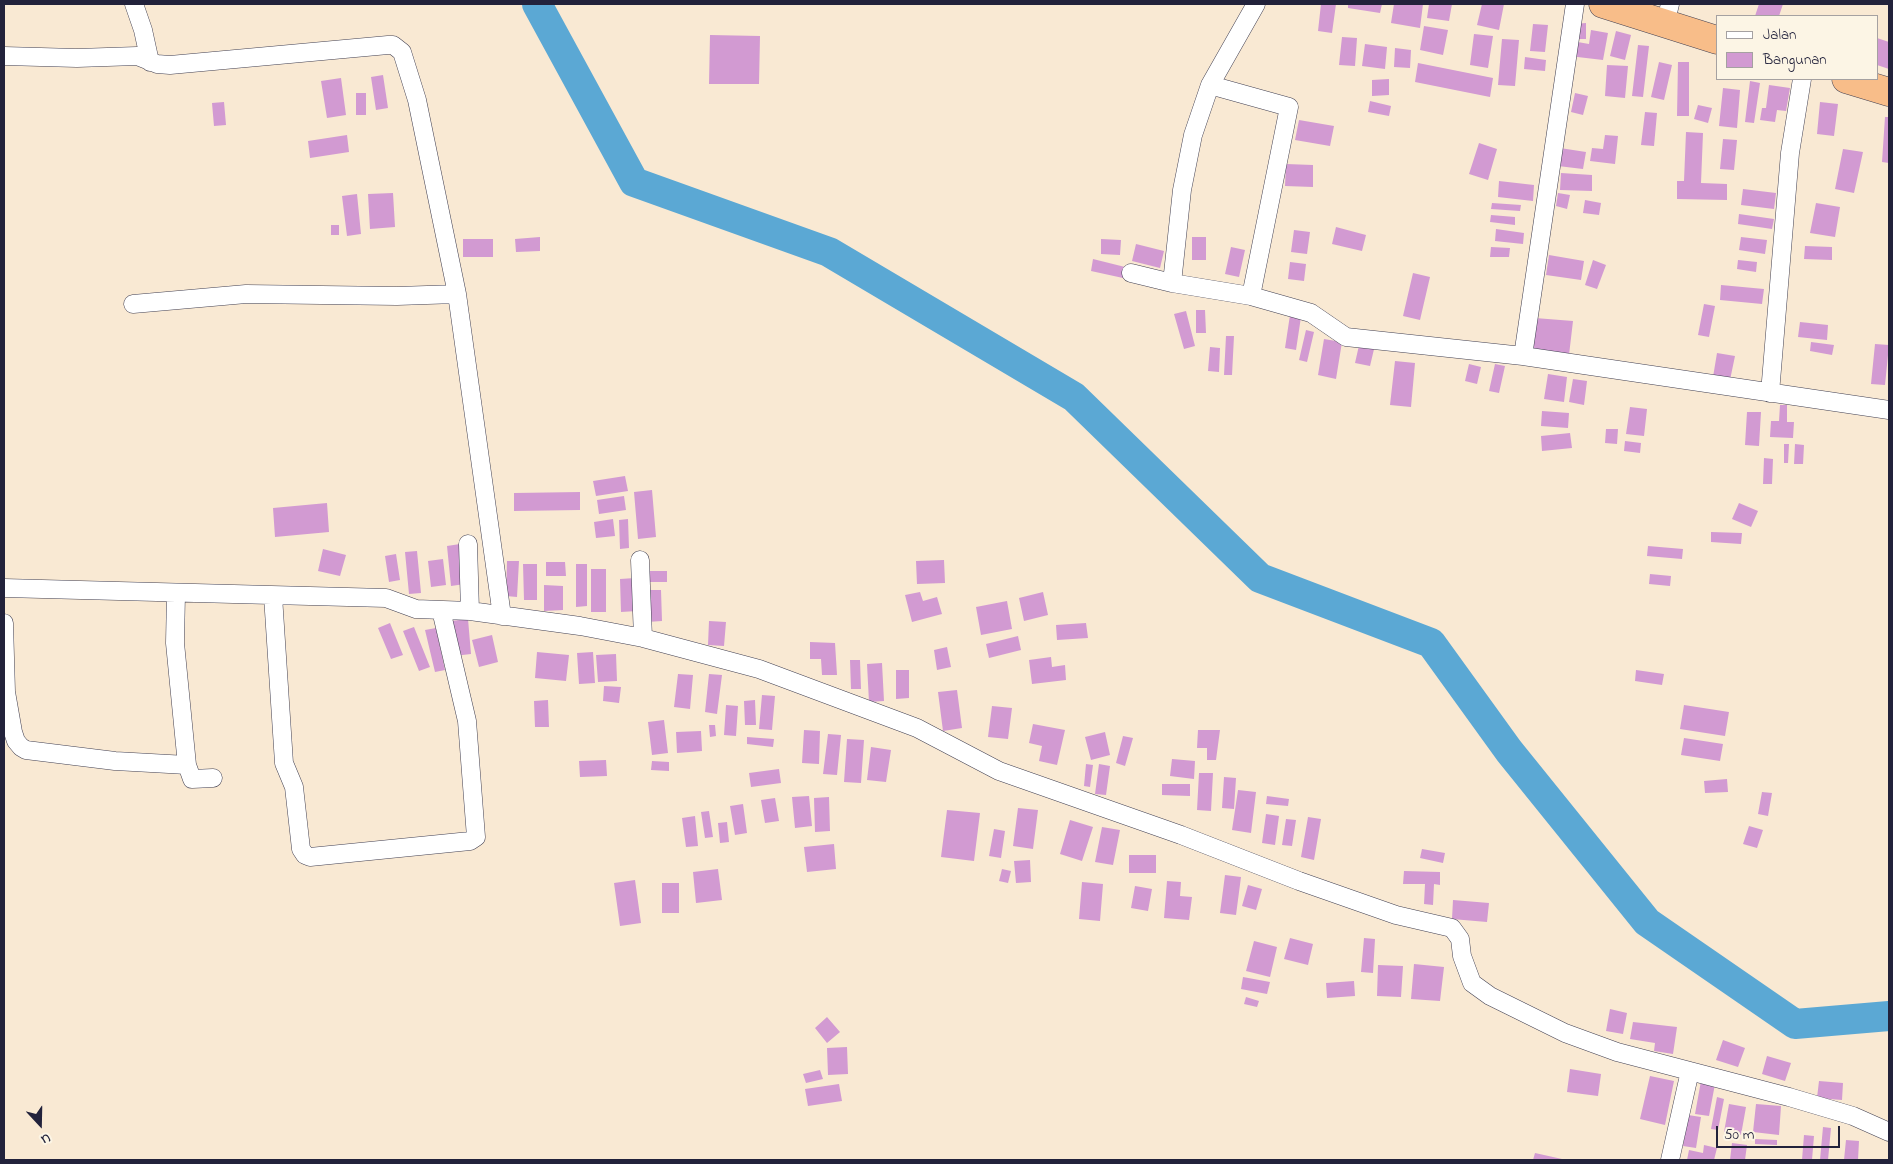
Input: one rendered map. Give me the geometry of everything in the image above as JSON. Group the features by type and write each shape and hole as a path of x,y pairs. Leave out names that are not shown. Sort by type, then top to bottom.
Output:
{"highway":[{"path":"1612,5 1668,14 1716,39"},
{"path":"1849,80 1889,92"}],"street":[{"path":"1172,283 1182,190 1193,135 1210,86 1256,4"},
{"path":"1523,356 1575,4"},
{"path":"136,9 150,62"},
{"path":"4,56 77,58 137,56 150,62 164,64 196,64 388,45 398,48 405,58 417,100 457,294 502,616"},
{"path":"1770,393 1790,153 1802,80"},
{"path":"1210,86 1289,107 1251,296"},
{"path":"1131,273 1172,283 1251,296 1311,313 1346,337 1523,356 1889,410"},
{"path":"133,304 246,294 397,296 457,294"},
{"path":"468,544 470,612"},
{"path":"640,560 644,638"},
{"path":"4,588 386,598 416,609 502,616 580,626 644,638 759,669 918,728 999,771 1181,835 1299,881 1396,915 1452,928 1460,940 1462,956 1472,983 1490,996 1574,1036 1617,1052 1834,1111 1889,1132"},
{"path":"176,594 175,643 187,765 192,779 213,778"},
{"path":"273,596 284,763 294,787 301,849 305,855 310,857 470,841 476,837 467,721 441,610"},
{"path":"4,623 6,692 13,732 16,741 21,747 26,750 115,761 187,765"},
{"path":"1670,1160 1690,1072"}],"building":[{"path":"1321,4 1336,4 1332,33 1318,31"},
{"path":"1348,4 1382,4 1380,13 1348,8"},
{"path":"1394,4 1423,4 1420,28 1391,23"},
{"path":"1429,4 1452,4 1449,21 1427,18"},
{"path":"1482,4 1504,4 1499,30 1477,25"},
{"path":"1759,4 1783,4 1779,15 1755,15"},
{"path":"1586,23 1586,39 1575,39 1574,24"},
{"path":"1533,24 1548,25 1545,52 1530,51"},
{"path":"1424,26 1448,30 1443,55 1420,50"},
{"path":"1591,30 1608,33 1603,60 1569,56 1572,41 1589,44"},
{"path":"1616,31 1631,35 1625,60 1610,56"},
{"path":"1474,34 1493,36 1488,68 1470,65"},
{"path":"710,35 760,36 759,84 709,84"},
{"path":"1342,37 1357,38 1355,66 1339,65"},
{"path":"1878,38 1889,42 1889,69 1878,65"},
{"path":"1502,39 1519,40 1515,86 1498,85"},
{"path":"1365,44 1387,47 1385,69 1362,66"},
{"path":"1638,45 1649,46 1643,97 1632,96"},
{"path":"1395,48 1411,50 1410,68 1394,67"},
{"path":"1525,57 1546,60 1545,71 1524,69"},
{"path":"1659,62 1672,65 1664,100 1651,97"},
{"path":"1678,62 1689,62 1689,116 1677,116"},
{"path":"1418,63 1493,78 1490,97 1415,82"},
{"path":"1607,65 1628,66 1625,98 1605,96"},
{"path":"383,75 388,108 376,110 371,77"},
{"path":"341,78 346,115 327,118 321,81"},
{"path":"1389,79 1389,95 1372,96 1372,80"},
{"path":"1750,81 1760,83 1754,123 1745,122"},
{"path":"1769,85 1790,88 1786,111 1777,110 1775,122 1760,120 1762,108 1766,108"},
{"path":"1723,88 1740,90 1737,128 1719,126"},
{"path":"356,93 366,93 366,115 356,115"},
{"path":"1575,93 1588,96 1583,115 1571,112"},
{"path":"1370,101 1391,106 1389,116 1368,112"},
{"path":"224,102 226,125 214,126 212,103"},
{"path":"1820,102 1838,104 1834,136 1817,134"},
{"path":"1698,105 1712,108 1708,123 1694,119"},
{"path":"1645,112 1657,113 1654,146 1641,145"},
{"path":"1885,117 1889,117 1889,163 1882,162"},
{"path":"1299,120 1334,126 1330,146 1295,140"},
{"path":"1686,132 1703,133 1701,183 1727,184 1727,200 1677,199 1677,181 1684,181"},
{"path":"347,135 349,152 310,158 308,141"},
{"path":"1605,135 1618,136 1615,164 1590,161 1592,148 1603,149"},
{"path":"1723,139 1737,140 1734,170 1720,169"},
{"path":"1479,143 1497,149 1488,180 1469,174"},
{"path":"1560,148 1586,152 1583,169 1558,166"},
{"path":"1843,149 1863,152 1854,193 1835,189"},
{"path":"1286,164 1313,165 1313,187 1285,186"},
{"path":"1561,173 1592,175 1592,191 1560,190"},
{"path":"1499,181 1534,185 1533,201 1498,197"},
{"path":"1743,189 1776,193 1774,209 1741,205"},
{"path":"393,193 395,227 370,229 368,194"},
{"path":"1558,193 1570,195 1567,209 1556,206"},
{"path":"357,194 361,234 347,236 342,196"},
{"path":"1585,200 1601,203 1599,215 1583,213"},
{"path":"1492,203 1521,205 1520,211 1491,209"},
{"path":"1816,203 1840,207 1835,237 1810,233"},
{"path":"1739,214 1774,219 1772,229 1738,224"},
{"path":"1491,215 1515,217 1515,225 1490,222"},
{"path":"331,225 339,225 339,235 331,235"},
{"path":"1336,227 1366,235 1362,251 1332,244"},
{"path":"1496,229 1524,233 1523,244 1495,241"},
{"path":"1294,230 1310,232 1307,254 1291,252"},
{"path":"540,237 540,251 516,252 515,239"},
{"path":"1192,237 1206,237 1206,260 1192,260"},
{"path":"1741,237 1767,240 1765,254 1739,250"},
{"path":"463,239 493,239 493,257 463,257"},
{"path":"1101,239 1121,240 1120,255 1101,254"},
{"path":"1136,244 1164,251 1160,268 1132,261"},
{"path":"1805,246 1832,247 1832,260 1804,259"},
{"path":"1231,247 1245,250 1239,277 1225,274"},
{"path":"1491,247 1510,248 1509,257 1490,257"},
{"path":"1549,255 1584,261 1581,280 1546,275"},
{"path":"1093,259 1125,267 1123,278 1091,271"},
{"path":"1593,260 1606,265 1597,289 1585,285"},
{"path":"1738,260 1757,262 1756,272 1737,269"},
{"path":"1290,262 1306,264 1304,281 1288,279"},
{"path":"1413,273 1430,277 1420,320 1403,316"},
{"path":"1721,285 1764,289 1762,304 1720,300"},
{"path":"1704,304 1715,306 1709,337 1698,335"},
{"path":"1196,310 1205,310 1206,333 1196,333"},
{"path":"1186,311 1195,346 1184,349 1174,314"},
{"path":"1290,315 1301,317 1296,350 1285,348"},
{"path":"1535,318 1573,321 1569,355 1532,352"},
{"path":"1800,322 1828,325 1827,340 1798,337"},
{"path":"1306,330 1314,332 1307,362 1299,360"},
{"path":"1226,336 1234,336 1232,375 1224,375"},
{"path":"1324,339 1342,342 1336,379 1318,375"},
{"path":"1360,341 1375,345 1370,366 1355,363"},
{"path":"1811,342 1834,345 1832,355 1810,351"},
{"path":"1875,344 1889,345 1885,385 1871,384"},
{"path":"1210,347 1220,348 1219,372 1208,371"},
{"path":"1717,353 1735,356 1730,380 1713,377"},
{"path":"1395,361 1415,363 1411,407 1390,405"},
{"path":"1469,364 1481,367 1477,384 1465,381"},
{"path":"1495,364 1505,366 1499,393 1489,391"},
{"path":"1548,374 1567,377 1564,402 1544,399"},
{"path":"1573,379 1587,381 1584,405 1569,402"},
{"path":"1780,405 1787,405 1787,422 1794,422 1793,438 1770,437 1771,421 1779,421"},
{"path":"1630,407 1647,409 1644,436 1626,434"},
{"path":"1542,411 1569,413 1568,428 1541,426"},
{"path":"1747,412 1761,412 1759,446 1745,445"},
{"path":"1606,429 1618,429 1617,444 1605,443"},
{"path":"1570,433 1572,448 1542,451 1541,436"},
{"path":"1625,441 1641,443 1640,453 1624,451"},
{"path":"1784,444 1789,444 1788,463 1784,463"},
{"path":"1795,444 1804,445 1803,464 1794,464"},
{"path":"1764,458 1773,459 1772,484 1763,484"},
{"path":"625,476 628,491 596,496 593,481"},
{"path":"652,490 656,537 638,539 634,492"},
{"path":"580,492 580,510 514,511 514,493"},
{"path":"624,496 626,510 599,514 597,500"},
{"path":"327,503 329,532 275,537 273,508"},
{"path":"1739,503 1758,511 1751,527 1732,519"},
{"path":"613,519 615,536 596,538 594,522"},
{"path":"628,519 629,548 620,549 619,520"},
{"path":"1711,532 1742,533 1741,544 1711,542"},
{"path":"460,544 465,584 451,586 447,546"},
{"path":"1648,546 1683,549 1682,559 1647,556"},
{"path":"323,549 346,555 340,576 318,571"},
{"path":"417,551 421,593 409,594 405,552"},
{"path":"396,554 400,580 389,582 385,556"},
{"path":"443,559 446,585 431,587 428,561"},
{"path":"944,560 945,583 917,584 916,561"},
{"path":"507,561 519,561 517,597 506,596"},
{"path":"546,562 565,562 566,576 546,576"},
{"path":"523,564 537,564 537,600 524,600"},
{"path":"576,564 587,564 587,606 576,607"},
{"path":"591,569 606,569 606,612 591,612"},
{"path":"645,571 667,571 667,582 644,582"},
{"path":"1650,574 1671,576 1670,586 1649,584"},
{"path":"635,578 637,611 621,612 620,579"},
{"path":"544,585 563,586 563,610 544,611"},
{"path":"646,590 661,590 662,621 647,622"},
{"path":"920,592 923,601 937,597 942,614 912,622 905,595"},
{"path":"1043,592 1048,615 1024,621 1019,598"},
{"path":"1007,601 1012,629 981,635 976,607"},
{"path":"468,619 471,654 454,656 451,621"},
{"path":"709,621 726,622 724,646 708,645"},
{"path":"390,623 403,655 391,659 378,628"},
{"path":"1086,623 1088,638 1057,640 1056,625"},
{"path":"414,627 430,667 419,671 403,631"},
{"path":"436,628 445,670 435,672 425,630"},
{"path":"492,635 498,662 479,667 472,640"},
{"path":"1018,636 1021,650 989,658 986,644"},
{"path":"810,642 835,643 837,675 822,675 821,659 810,659"},
{"path":"947,647 951,667 937,670 934,650"},
{"path":"537,652 569,655 566,681 535,678"},
{"path":"593,652 595,683 579,684 577,653"},
{"path":"616,654 617,681 598,682 596,655"},
{"path":"1051,657 1052,667 1065,665 1066,680 1032,684 1029,660"},
{"path":"850,660 860,660 861,689 851,689"},
{"path":"882,663 884,701 869,702 867,664"},
{"path":"896,670 909,670 909,698 896,699"},
{"path":"1636,670 1664,674 1662,685 1635,681"},
{"path":"678,674 693,675 690,709 674,707"},
{"path":"709,674 722,675 717,714 705,712"},
{"path":"604,686 621,687 619,703 603,701"},
{"path":"957,690 962,728 943,731 938,692"},
{"path":"762,695 775,696 772,730 759,729"},
{"path":"548,700 549,727 535,727 534,701"},
{"path":"755,700 756,725 745,725 744,701"},
{"path":"726,705 738,706 736,736 724,735"},
{"path":"1684,705 1729,712 1725,736 1680,729"},
{"path":"992,706 1012,708 1008,739 988,737"},
{"path":"664,720 668,753 652,755 648,722"},
{"path":"1033,724 1065,730 1057,765 1039,761 1042,746 1029,743"},
{"path":"709,725 715,725 716,736 710,737"},
{"path":"804,730 820,731 819,764 802,763"},
{"path":"1198,730 1220,730 1216,760 1207,760 1207,748 1197,748"},
{"path":"701,731 702,751 677,753 676,732"},
{"path":"1105,732 1110,755 1091,760 1085,737"},
{"path":"828,734 841,735 837,775 823,774"},
{"path":"1123,736 1133,738 1125,766 1116,763"},
{"path":"747,737 774,739 773,747 747,744"},
{"path":"1684,738 1723,744 1720,761 1681,755"},
{"path":"847,739 864,740 861,783 844,782"},
{"path":"871,747 891,750 886,782 867,780"},
{"path":"1172,759 1195,761 1194,779 1170,776"},
{"path":"606,760 607,776 580,777 579,761"},
{"path":"652,761 669,762 669,771 651,770"},
{"path":"1086,764 1093,765 1090,787 1084,786"},
{"path":"1099,764 1110,766 1106,795 1095,794"},
{"path":"779,769 781,783 751,787 749,773"},
{"path":"1199,773 1213,773 1211,811 1197,810"},
{"path":"1224,777 1236,778 1234,809 1222,808"},
{"path":"1727,779 1728,792 1705,793 1704,781"},
{"path":"1162,784 1190,784 1190,796 1162,795"},
{"path":"1238,790 1256,792 1251,833 1232,830"},
{"path":"1762,792 1772,793 1768,816 1758,814"},
{"path":"809,796 812,826 795,828 792,797"},
{"path":"1267,796 1289,799 1288,806 1266,804"},
{"path":"829,797 830,831 815,832 814,798"},
{"path":"775,798 779,821 765,823 761,800"},
{"path":"743,804 747,833 735,835 730,806"},
{"path":"1018,808 1038,810 1033,849 1013,846"},
{"path":"947,810 980,813 974,861 941,857"},
{"path":"709,811 713,837 705,838 701,812"},
{"path":"1266,814 1279,816 1275,845 1262,843"},
{"path":"695,816 698,846 686,847 682,818"},
{"path":"1308,817 1321,819 1314,860 1301,857"},
{"path":"1286,819 1296,820 1292,846 1282,845"},
{"path":"1070,820 1093,827 1082,861 1060,854"},
{"path":"727,822 729,842 720,843 718,823"},
{"path":"1749,826 1763,830 1757,848 1743,844"},
{"path":"1102,827 1120,830 1113,865 1095,862"},
{"path":"994,829 1005,831 1001,858 989,856"},
{"path":"834,844 836,869 807,872 804,847"},
{"path":"1422,849 1445,853 1443,863 1420,858"},
{"path":"1129,855 1156,855 1156,873 1129,873"},
{"path":"1030,860 1031,882 1016,883 1014,861"},
{"path":"718,869 722,900 696,903 693,872"},
{"path":"1002,869 1011,871 1008,883 999,881"},
{"path":"1404,871 1440,872 1440,885 1434,884 1433,905 1424,904 1425,884 1403,884"},
{"path":"1225,875 1241,877 1236,915 1220,913"},
{"path":"635,880 641,923 620,926 614,883"},
{"path":"1167,881 1181,882 1180,896 1192,897 1189,920 1164,918"},
{"path":"1082,882 1103,884 1100,921 1079,919"},
{"path":"662,883 679,883 679,913 662,913"},
{"path":"1248,885 1262,889 1256,910 1242,906"},
{"path":"1135,886 1152,889 1148,911 1131,908"},
{"path":"1453,900 1489,903 1487,922 1452,919"},
{"path":"1290,938 1313,944 1308,965 1284,959"},
{"path":"1364,938 1375,939 1373,973 1361,972"},
{"path":"1254,941 1277,947 1270,977 1246,971"},
{"path":"1414,964 1444,967 1440,1001 1411,999"},
{"path":"1378,965 1403,966 1401,997 1377,996"},
{"path":"1243,977 1270,982 1267,994 1241,989"},
{"path":"1354,981 1355,996 1327,998 1326,983"},
{"path":"1246,997 1259,1001 1257,1007 1244,1004"},
{"path":"1610,1009 1627,1013 1623,1034 1606,1031"},
{"path":"827,1017 840,1032 827,1043 815,1028"},
{"path":"1633,1022 1677,1027 1673,1054 1654,1051 1655,1043 1630,1039"},
{"path":"1723,1040 1745,1048 1738,1067 1716,1060"},
{"path":"847,1047 848,1074 828,1075 827,1048"},
{"path":"1767,1056 1791,1063 1785,1081 1762,1074"},
{"path":"1570,1069 1601,1074 1598,1096 1567,1092"},
{"path":"820,1070 823,1079 806,1083 803,1074"},
{"path":"1650,1076 1674,1081 1665,1125 1640,1119"},
{"path":"1701,1081 1715,1084 1709,1116 1695,1114"},
{"path":"1819,1081 1843,1083 1842,1100 1817,1098"},
{"path":"839,1084 842,1101 808,1106 805,1089"},
{"path":"1717,1097 1724,1099 1718,1130 1711,1129"},
{"path":"1729,1104 1746,1107 1741,1135 1724,1132"},
{"path":"1756,1104 1781,1106 1779,1135 1753,1132"},
{"path":"1688,1115 1701,1117 1696,1148 1683,1146"},
{"path":"1823,1127 1831,1128 1828,1160 1820,1160"},
{"path":"1804,1135 1814,1136 1812,1160 1802,1160"},
{"path":"1755,1139 1777,1140 1777,1145 1755,1144"},
{"path":"1846,1140 1859,1141 1858,1160 1844,1160"},
{"path":"1732,1143 1747,1145 1745,1160 1730,1160"},
{"path":"1704,1145 1717,1148 1714,1160 1687,1160 1689,1150 1703,1153"},
{"path":"1535,1153 1562,1159 1562,1160 1533,1160"}],"waterway":[{"path":"537,4 634,182 829,252 1074,397 1260,578 1431,643 1509,751 1647,922 1795,1024 1889,1016"}]}
